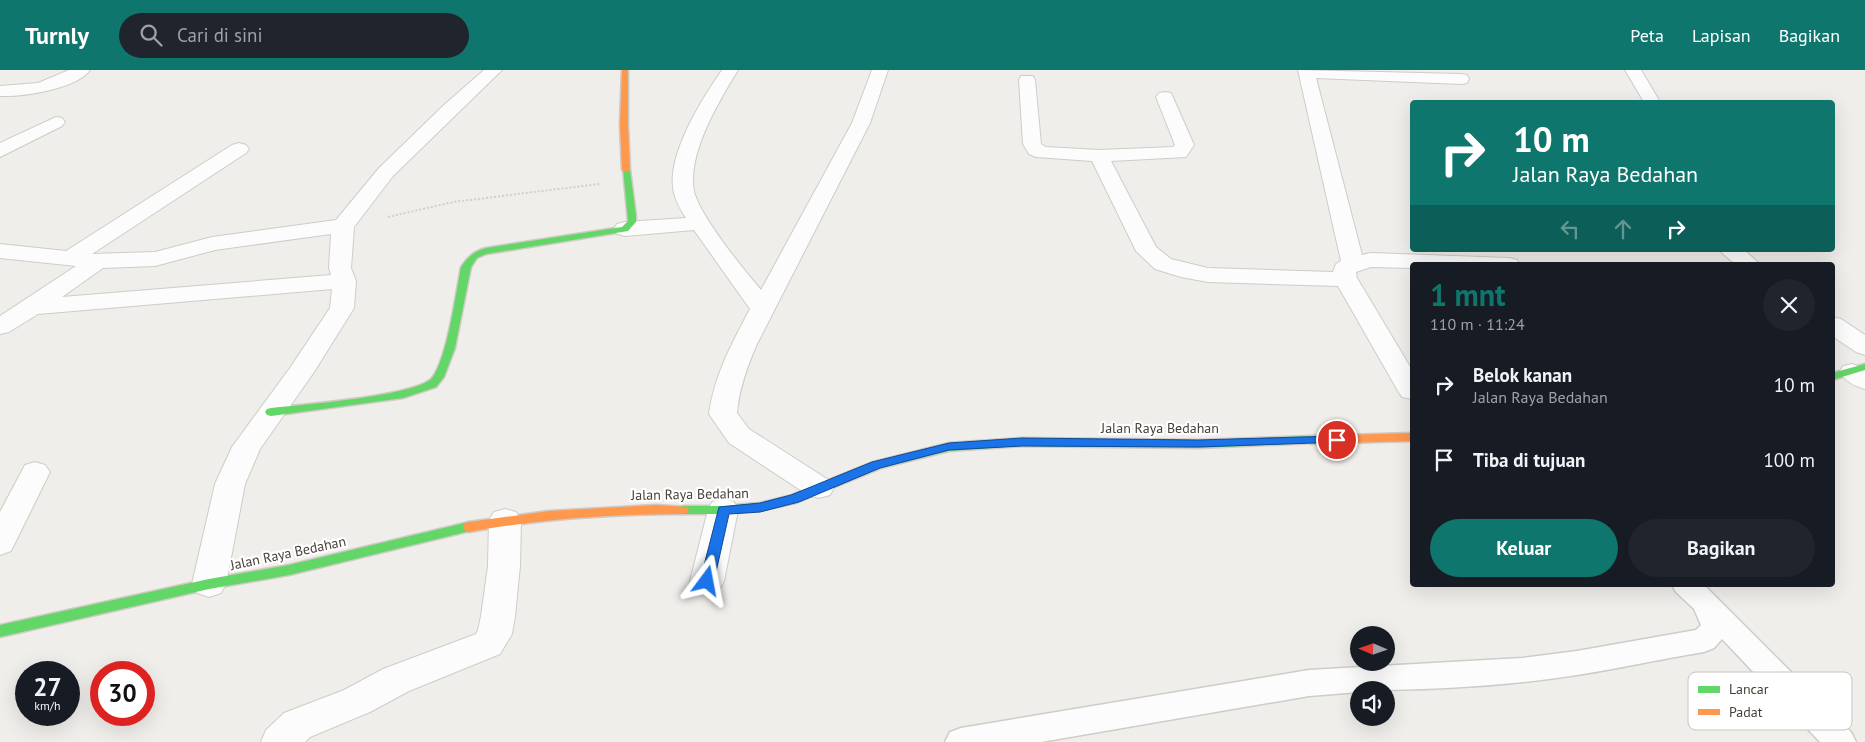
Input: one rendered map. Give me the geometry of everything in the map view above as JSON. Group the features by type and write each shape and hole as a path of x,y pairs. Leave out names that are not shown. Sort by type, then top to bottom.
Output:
{"street":[{"path":"0,91 15,92 42,88 82,70"},
{"path":"209,584 230,484 246,446 301,372 342,308 344,281 340,268 343,226 386,172 450,109 494,70"},
{"path":"625,70 623,131 627,181 633,211 632,222 625,229"},
{"path":"730,70 717,88 698,127 683,174 684,192 700,223 738,278 764,309"},
{"path":"819,488 739,436 723,414 724,401 744,344 861,124 880,70"},
{"path":"1633,70 1651,100"},
{"path":"1410,387 1349,271 1306,72 1461,79"},
{"path":"1027,80 1032,144 1036,150 1043,153 1099,156 1179,153 1186,145 1165,97"},
{"path":"0,151 56,122"},
{"path":"70,258 239,150"},
{"path":"1099,156 1147,252 1163,264 1181,270 1208,275 1349,271 1371,260 1426,262"},
{"path":"271,412 403,395 432,385 441,376 448,361 466,267 477,253 625,229 700,223"},
{"path":"0,251 98,261 155,259 212,244 343,226"},
{"path":"1733,252 1746,262"},
{"path":"0,327 98,261"},
{"path":"32,307 344,281"},
{"path":"1835,326 1865,347"},
{"name":"Jalan Raya Bedahan","path":"0,631 209,584 290,570 437,534 505,520 640,509 723,510 760,507 795,499 876,465 949,446 1022,442 1198,444 1410,437"},
{"path":"0,543 35,472"},
{"path":"707,581 723,510"},
{"path":"280,742 297,724 357,701 396,680 488,644 496,634 504,566 505,520"}],"lane":[{"path":"962,742 1309,683 1522,670 1577,663 1704,640 1716,627 1696,594"},
{"path":"1696,594 1772,672"},
{"path":"1828,730 1840,742"}],"path":[{"path":"343,226 453,202 627,181"}],"traffic: fast":[{"path":"271,412 403,395 432,385 439,377 450,348 466,267 472,259 479,253 486,251 625,229 632,222 626,170"},
{"path":"1835,376 1865,367"},
{"path":"683,510 723,510 760,507 795,499 877,465 949,447 1022,442 1198,444 1311,440"},
{"path":"0,631 209,584 289,570 469,527"}],"traffic: slow":[{"path":"625,70 624,125 626,170"},
{"path":"1311,440 1410,437"},
{"path":"469,527 549,515 629,510 683,510"}],"route":[{"path":"707,581 723,510 760,507 795,499 876,465 949,446 1022,442 1198,444 1337,440"}]}
